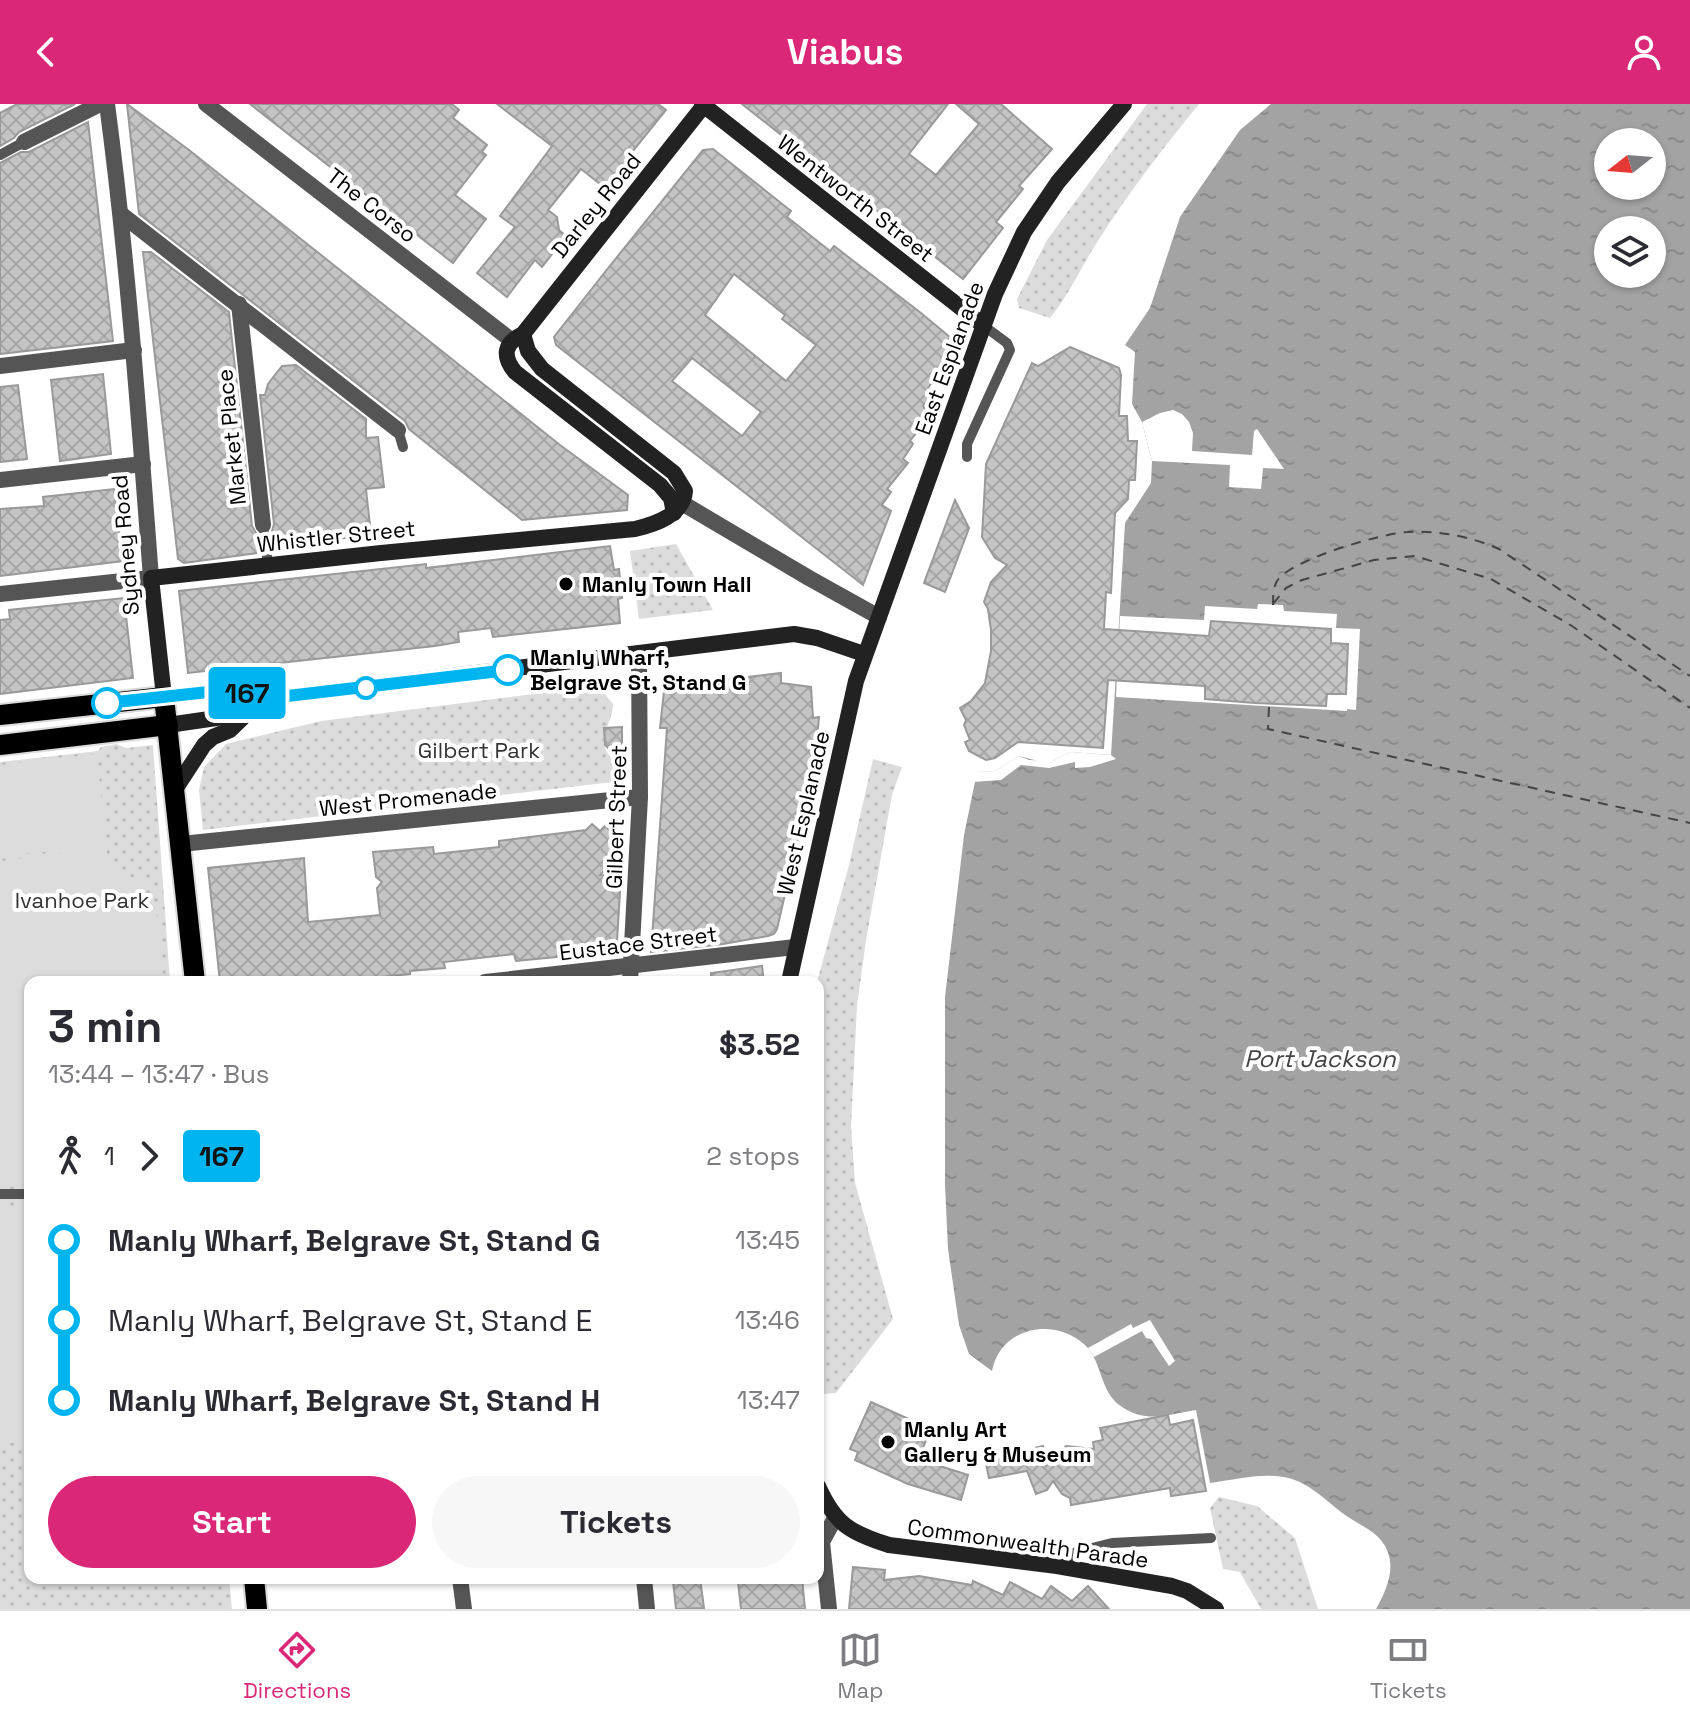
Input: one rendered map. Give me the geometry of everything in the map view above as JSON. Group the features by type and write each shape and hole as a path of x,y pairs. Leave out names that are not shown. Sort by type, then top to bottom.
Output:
{"main road":[{"path":"0,715 164,697"},
{"name":"Sydney Road","path":"164,697 194,976"},
{"path":"0,745 168,725"},
{"path":"255,1584 257,1609"}],"street":[{"name":"Sydney Road","path":"107,104 121,214 164,697"},
{"name":"The Corso","path":"206,104 517,337 542,369 674,473 685,491 678,508"},
{"name":"East Esplanade","path":"864,654 1003,275 1024,232 1058,182 1124,104"},
{"name":"Darley Road","path":"517,337 704,105"},
{"name":"Wentworth Street","path":"704,105 984,326"},
{"path":"24,142 94,107"},
{"path":"121,214 398,430"},
{"name":"Market Place","path":"239,304 263,525"},
{"path":"0,366 134,350"},
{"path":"0,480 143,464"},
{"path":"678,508 879,617"},
{"name":"Whistler Street","path":"0,594 635,529 665,519 678,508"},
{"path":"164,697 236,689 262,699 794,634 817,638 864,654"},
{"name":"Gilbert Street","path":"631,974 640,797 639,653"},
{"name":"West Esplanade","path":"790,976 864,654"},
{"path":"176,788 204,745 213,737 230,730 262,699"},
{"path":"168,725 244,714"},
{"name":"West Promenade","path":"181,844 640,797"},
{"name":"Eustace Street","path":"594,976 631,974 795,947"},
{"path":"824,1497 835,1518 824,1538"},
{"name":"Commonwealth Parade","path":"835,1518 854,1533 889,1545 1057,1566 1172,1586 1187,1591 1216,1609"},
{"path":"824,1561 829,1609"},
{"path":"461,1584 464,1609"},
{"path":"645,1584 647,1609"}],"lane":[{"path":"0,155 24,142"},
{"path":"967,457 967,444 1010,350 1007,343 984,326"},
{"path":"398,430 403,447"},
{"name":"Market Place","path":"263,525 268,565"},
{"path":"0,1194 24,1194"},
{"path":"1057,1566 1076,1552 1112,1543 1211,1538"}],"green space":[{"path":"1147,104 1199,104 1120,208 1050,318 1019,308 1017,299 1047,240"},
{"path":"676,544 713,610 639,619 630,551"},
{"name":"Gilbert Park","path":"598,686 613,704 604,745 613,760 613,782 203,830 199,790 204,767 226,744 321,721"},
{"name":"Ivanhoe Park","path":"116,744 126,748 153,745 170,976 24,976 24,1584 230,1584 232,1609 0,1609 0,762 98,751 101,747"},
{"path":"97,754 108,864 142,883 158,918 162,976 24,976 24,1188 0,1186 0,861 64,854 0,855 0,765"},
{"path":"873,759 902,767 892,795 866,940 857,1006 851,1127 855,1183 893,1319 836,1393 824,1394 824,976 819,976 849,865"},
{"path":"24,1207 24,1441 0,1445 0,1210"},
{"path":"1219,1497 1257,1506 1295,1538 1318,1609 1261,1609 1240,1572 1223,1569 1210,1508"}],"water":[{"name":"Port Jackson","path":"1271,104 1690,104 1690,1609 1376,1609 1390,1572 1388,1553 1377,1536 1314,1490 1291,1479 1265,1476 1210,1483 1196,1410 1150,1416 1122,1407 1109,1393 1091,1352 1072,1336 1059,1331 1044,1329 1017,1336 997,1356 992,1371 969,1354 959,1325 948,1249 945,1185 945,997 964,835 977,772 995,771 1019,756 1042,762 1071,752 1111,755 1125,523 1151,483 1152,461 1142,422 1132,404 1135,352 1125,345 1150,308 1180,217 1240,130"}],"pier":[{"path":"1173,410 1189,422 1193,433 1192,451 1252,455 1254,431 1257,429 1284,469 1263,468 1261,489 1229,487 1230,465 1152,461 1142,422"},
{"path":"1258,604 1283,605 1284,611 1337,614 1336,628 1360,629 1356,710 1116,697 1120,616 1204,620 1205,606 1257,609"},
{"path":"1071,752 1111,755 1116,759 1075,768 1075,762 1049,768 1021,765 1001,780 973,782 973,772 995,771 1019,756 1029,760 1052,761"},
{"path":"1150,1320 1175,1361 1169,1366 1142,1331 1094,1357 1088,1348 1131,1324 1133,1328"}],"building":[{"path":"17,104 75,104 19,132 0,146 0,113"},
{"path":"127,104 560,445 628,495 627,510 522,520 409,429 405,421 139,214"},
{"path":"250,104 452,104 459,110 453,118 487,145 482,152 486,155 455,195 486,219 453,263"},
{"path":"497,104 658,104 666,110 604,187 581,169 548,210 557,217 559,230 566,236 542,267 535,260 507,297 477,273 515,227 500,216 552,146"},
{"path":"742,104 948,104 909,154 936,175 979,124 956,104 1001,104 1052,149 1019,186 1023,189 996,222 1003,228 963,279"},
{"path":"88,122 113,341 0,354 0,163"},
{"path":"713,149 791,211 787,217 830,251 834,246 921,313 951,338 946,342 956,350 928,388 934,392 923,406 926,410 916,423 921,427 910,441 913,444 903,459 908,463 887,489 891,492 882,505 891,511 863,585 556,345 554,337 703,150","holes":["734,274 785,315 782,319 816,345 786,381 705,315","692,358 761,412 742,436 672,381"]},
{"path":"143,252 151,252 229,312 252,526 258,553 184,563 178,559"},
{"path":"1070,347 1119,368 1119,416 1127,416 1128,441 1137,441 1135,480 1129,480 1128,499 1115,513 1111,593 1106,592 1104,629 1209,636 1211,621 1331,629 1331,643 1348,644 1346,694 1327,694 1326,706 1255,703 1205,699 1205,686 1108,680 1103,748 1018,742 995,758 986,760 969,751 965,742 970,740 964,725 966,720 960,708 971,701 985,683 991,630 984,602 991,582 1007,565 995,558 982,537 986,464 1032,363 1038,366"},
{"path":"296,365 366,419 366,438 378,437 384,487 366,489 371,535 274,546 260,395 265,395 268,384 282,366"},
{"path":"103,374 111,454 60,461 51,380"},
{"path":"18,385 27,459 0,462 0,387"},
{"path":"114,489 120,540 126,540 127,556 123,557 123,561 0,576 0,509 44,506 43,497"},
{"path":"955,500 969,528 945,592 924,583"},
{"path":"610,546 614,570 619,569 622,598 618,599 620,623 493,637 491,628 458,632 459,642 435,646 188,673 179,591 426,564 426,568"},
{"path":"124,598 133,678 0,694 0,620 10,619 9,610"},
{"path":"781,673 781,683 811,687 813,718 819,717 808,794 777,929 768,936 651,952 667,728 660,728 664,691 671,686"},
{"path":"622,727 622,761 605,745 604,728"},
{"path":"592,824 600,831 605,826 619,839 613,844 622,852 600,875 621,876 617,941 608,952 516,961 514,954 444,962 445,968 390,976 219,976 208,868 304,858 308,922 380,915 377,888 382,882 376,877 373,852 433,847 434,854 499,847 499,841 586,830"},
{"path":"762,966 763,976 711,976 711,973"},
{"path":"871,1402 931,1429 918,1459 968,1475 961,1500 908,1484 855,1460 858,1452 850,1449"},
{"path":"1168,1415 1170,1425 1193,1420 1206,1491 1171,1496 1170,1488 1071,1505 1070,1498 1062,1494 1053,1481 1047,1490 1036,1494 1027,1471 989,1478 985,1459 1043,1446 1046,1466 1066,1446 1094,1449 1093,1442 1103,1440 1100,1428"},
{"path":"853,1567 885,1570 884,1580 919,1576 972,1585 973,1581 1003,1595 1010,1582 1042,1599 1051,1586 1072,1601 1088,1586 1109,1609 849,1609"},
{"path":"673,1584 701,1584 704,1608 676,1609"},
{"path":"738,1584 803,1584 805,1609 741,1609"}],"ferry route":[{"path":"1273,605 1277,581 1285,573 1317,557 1359,542 1395,534 1431,532 1455,535 1499,549 1690,676"},
{"path":"1273,604 1286,588 1302,580 1374,560 1415,556 1491,579 1572,626 1690,708"},
{"path":"1269,707 1268,729 1690,823"}],"bus line":[{"name":"167","path":"107,703 236,689 262,699 508,670"}],"place":[{"name":"Manly Town Hall","path":"566,584"},
{"name":"Manly Wharf, Belgrave St, Stand G","path":"508,670"},
{"name":"Manly Art Gallery & Museum","path":"888,1442"}]}
